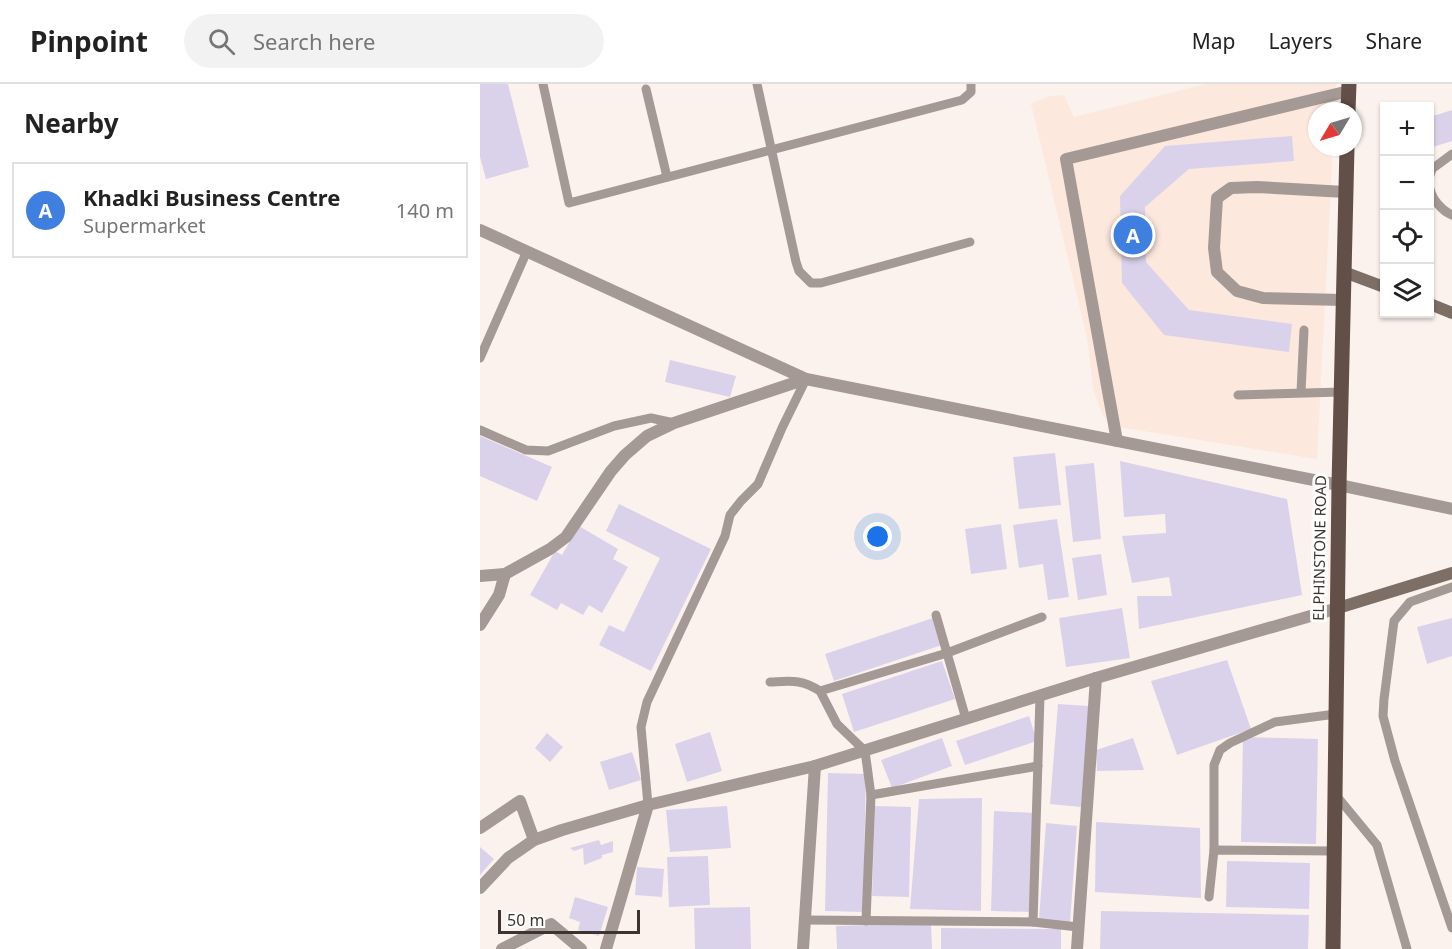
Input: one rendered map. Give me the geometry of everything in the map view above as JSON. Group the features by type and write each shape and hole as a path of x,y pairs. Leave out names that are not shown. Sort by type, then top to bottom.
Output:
{"main road":[{"path":"1348,102 1349,87"},
{"name":"ELPHINSTONE ROAD","path":"1333,949 1339,485 1347,156"},
{"path":"1344,272 1380,286"},
{"path":"1434,306 1452,313"},
{"path":"1338,608 1452,573"}],"street":[{"path":"1117,441 1066,159 1349,87"},
{"path":"1343,300 1263,298 1237,291 1217,272 1214,248 1216,198 1232,188 1257,187 1345,192"},
{"path":"480,230 806,379 1452,509"},
{"path":"480,576 506,574 550,549 566,537 625,455 647,436 674,423 806,379"},
{"path":"480,625 499,595 506,574"},
{"path":"480,888 508,858 534,840 648,805 814,766 1096,678 1338,608"},
{"path":"1077,949 1096,678"},
{"path":"803,949 814,766"},
{"path":"480,828 520,801 534,840"},
{"path":"606,949 648,805"},
{"path":"502,949 551,924 580,949"}],"lane":[{"path":"543,84 569,203 962,100 971,92 971,84"},
{"path":"756,84 796,262 799,271 811,283 821,283 970,242"},
{"path":"646,89 667,177"},
{"path":"1434,168 1452,154"},
{"path":"1434,198 1445,212 1452,215"},
{"path":"480,358 527,251"},
{"path":"1302,392 1304,330"},
{"path":"648,805 641,728 647,702 725,536 730,515 758,484 806,379"},
{"path":"1238,395 1341,392"},
{"path":"480,430 526,450 548,451 623,424 651,418 674,423"},
{"path":"1452,587 1410,602 1394,621 1383,716 1395,761 1452,928"},
{"path":"936,615 966,719"},
{"path":"820,691 947,653 1042,617"},
{"path":"770,682 796,680 807,683 820,691 837,724 865,751 871,795 866,921"},
{"path":"1033,922 1040,696"},
{"path":"1209,897 1214,850 1214,765 1220,750 1275,722 1336,714"},
{"path":"871,795 1038,766"},
{"path":"1335,794 1377,845 1407,949"},
{"path":"1214,850 1335,851"},
{"path":"805,921 1033,922 1078,927"}],"shaded area":[{"path":"1205,84 1336,84 1335,102 1308,102 1308,156 1333,156 1317,459 1112,426 1102,414 1093,389 1087,338 1031,104 1049,96 1064,95 1074,117"}],"building":[{"path":"480,84 508,84 529,167 486,179 480,157"},
{"path":"1452,110 1452,141 1434,147 1434,116"},
{"path":"1292,136 1294,161 1189,169 1145,207 1146,262 1189,310 1292,324 1289,352 1164,335 1122,283 1120,196 1165,146"},
{"path":"670,360 736,376 730,397 665,382"},
{"path":"480,436 552,467 537,501 480,476"},
{"path":"1055,453 1061,505 1019,509 1013,457"},
{"path":"1120,461 1287,499 1302,595 1139,629 1137,596 1172,596 1169,577 1132,583 1122,536 1166,533 1165,514 1124,517"},
{"path":"1094,463 1101,539 1073,542 1065,466"},
{"path":"619,504 711,549 651,671 599,645 609,625 624,632 660,558 606,531"},
{"path":"1057,519 1069,597 1048,600 1043,564 1019,568 1013,525"},
{"path":"1001,524 1007,569 971,574 965,529"},
{"path":"579,526 618,549 613,559 628,567 602,613 589,605 583,615 561,603 557,610 530,595 555,551 562,555"},
{"path":"1101,554 1107,595 1078,600 1072,558"},
{"path":"1122,608 1130,658 1066,667 1059,618"},
{"path":"933,618 942,645 834,681 825,654"},
{"path":"1452,618 1452,656 1427,664 1417,627"},
{"path":"1227,660 1251,729 1177,755 1151,681"},
{"path":"942,661 955,699 854,732 842,694"},
{"path":"1058,704 1089,706 1081,807 1050,804"},
{"path":"1029,716 1037,741 965,765 956,741"},
{"path":"710,732 722,771 687,782 675,744"},
{"path":"547,733 563,747 550,762 535,748"},
{"path":"1243,737 1318,739 1316,844 1241,842"},
{"path":"942,738 952,766 892,788 881,760"},
{"path":"1133,738 1144,770 1097,771 1096,750"},
{"path":"632,752 641,780 609,790 600,762"},
{"path":"828,773 866,774 863,912 825,911"},
{"path":"982,798 981,911 910,909 919,799"},
{"path":"727,806 731,848 670,852 666,810"},
{"path":"875,806 911,807 909,897 872,896"},
{"path":"994,811 1035,813 1032,912 991,911"},
{"path":"1096,822 1200,828 1201,898 1095,892"},
{"path":"1046,823 1077,826 1070,923 1039,920"},
{"path":"599,840 601,845 613,841 613,852 584,865 583,848 574,851 570,848"},
{"path":"480,847 494,859 480,875"},
{"path":"708,856 710,905 669,907 667,857"},
{"path":"1227,861 1310,863 1309,909 1226,907"},
{"path":"637,867 664,869 662,897 635,895"},
{"path":"575,897 608,907 599,936 578,930 580,922 569,918"},
{"path":"750,907 751,949 695,949 694,908"},
{"path":"1101,911 1309,915 1308,949 1100,949"},
{"path":"931,923 932,949 837,949 836,926"},
{"path":"941,928 1061,929 1061,949 941,949"}],"place":[{"name":"Khadki Business Centre","path":"1133,235"}]}
